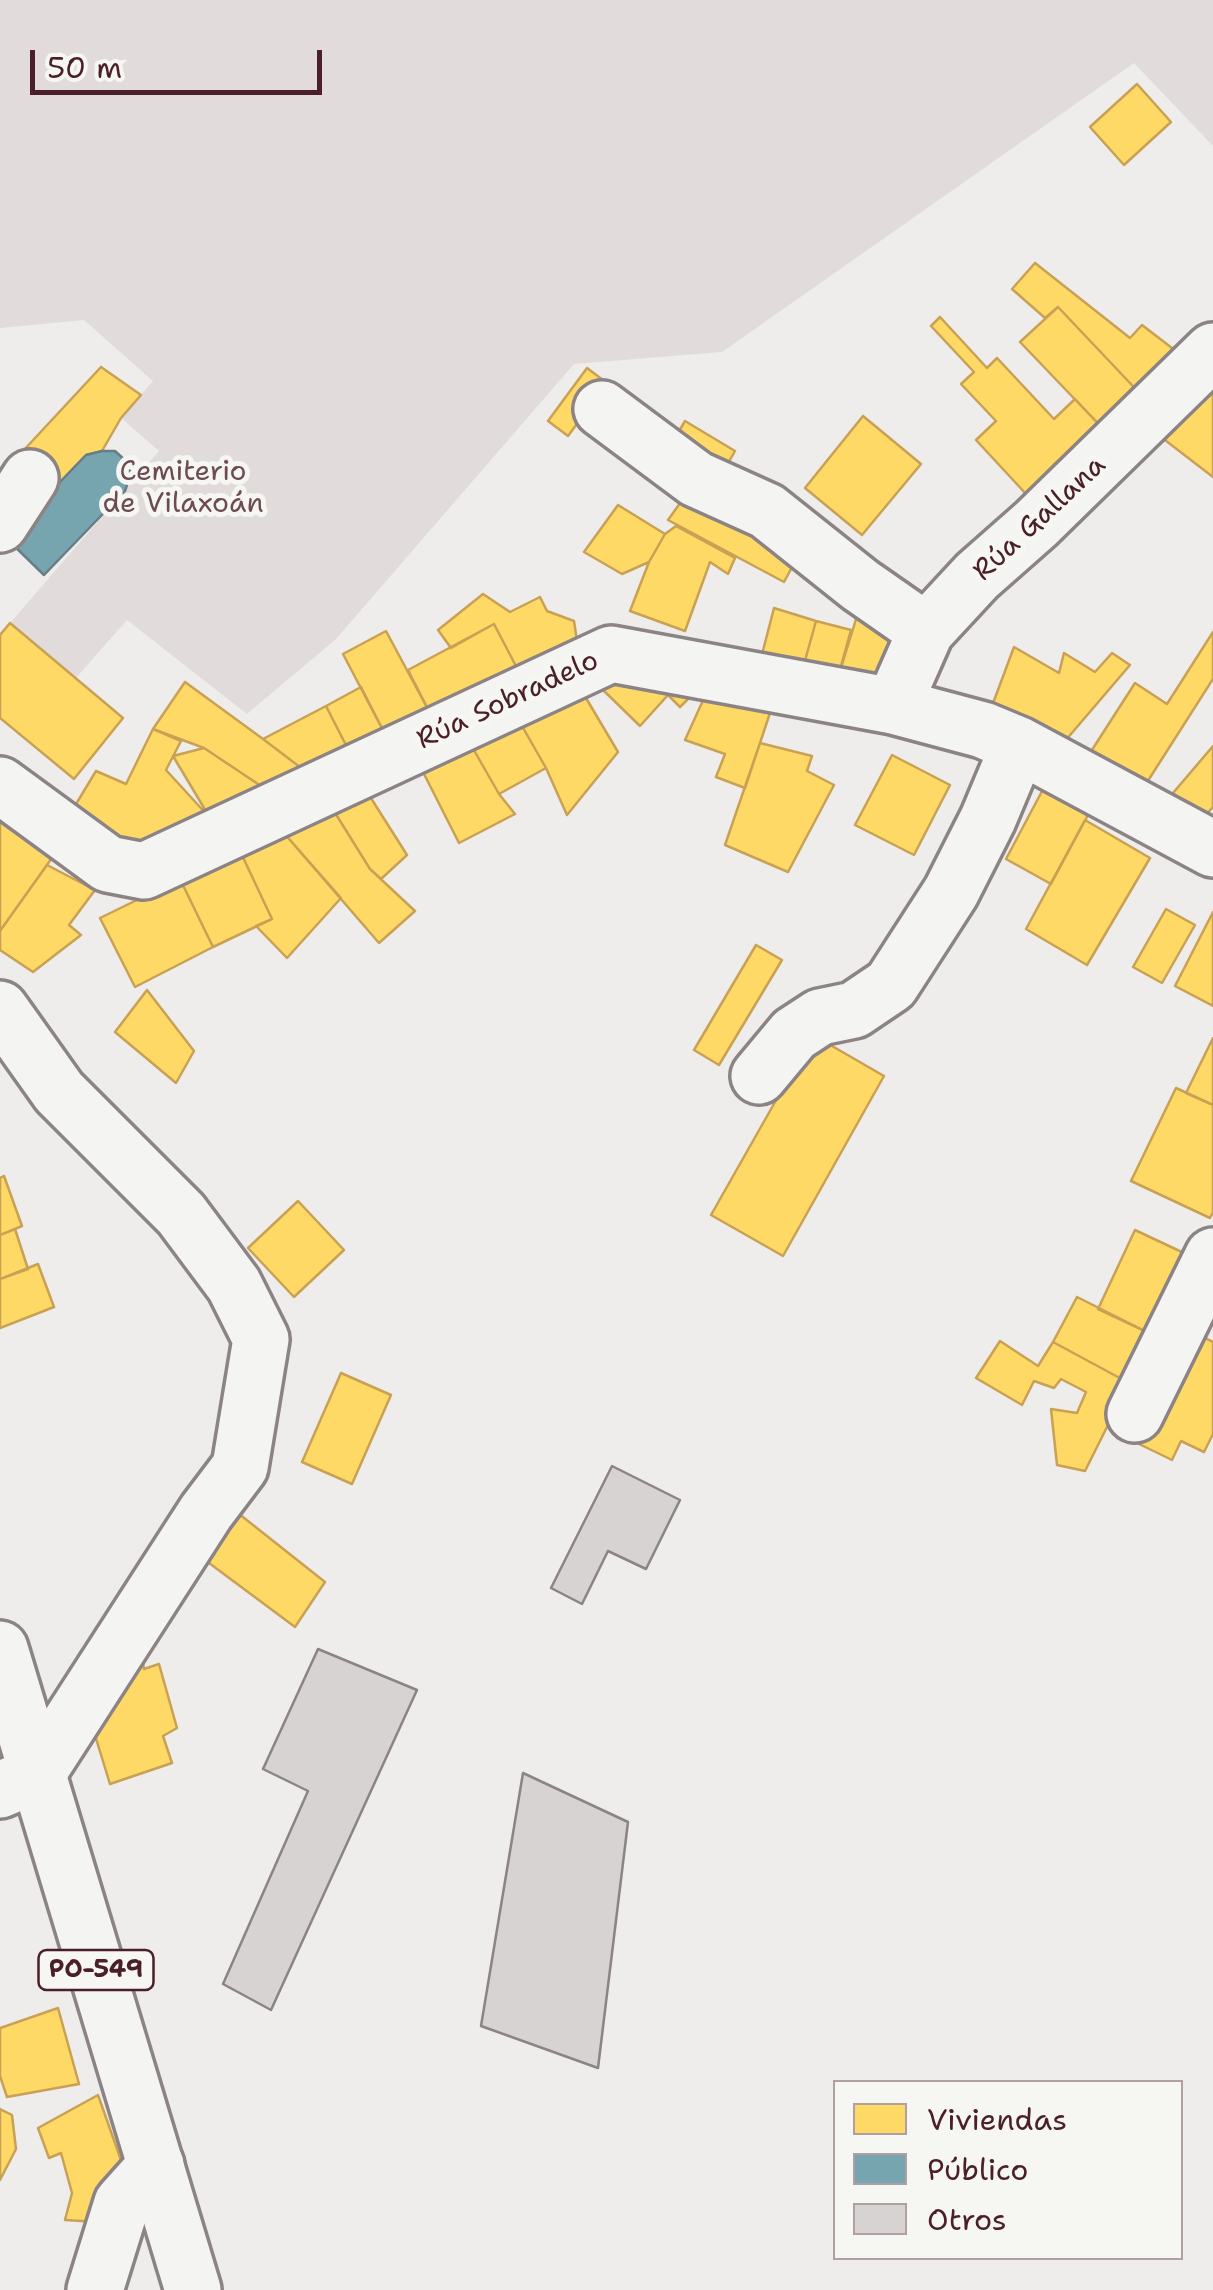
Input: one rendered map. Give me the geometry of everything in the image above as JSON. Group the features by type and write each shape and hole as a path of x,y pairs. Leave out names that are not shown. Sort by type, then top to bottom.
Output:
{"street":[{"name":"Rúa Gallana","path":"893,706 926,631 977,576 1036,524 1213,351"},
{"path":"602,409 696,480 768,511 860,585 926,631"},
{"path":"0,524 30,478"},
{"name":"Rúa Sobradelo","path":"0,785 108,864 144,871 611,654 893,706 984,730 1020,745 1213,849"},
{"path":"759,1076 794,1034 820,1018 854,1010 891,985 951,892 1020,745"},
{"path":"0,1009 59,1092 181,1214 234,1284 262,1340 240,1467 19,1782"},
{"path":"1135,1414 1213,1256"},
{"name":"PO-549","path":"3,1668 19,1782 156,2165 193,2290"},
{"path":"95,2290 122,2203 156,2165"}],"green space":[{"name":"Cemiterio de Vilaxoán","path":"0,0 1213,0 1213,146 1134,63 722,352 574,364 336,639 247,714 127,620 75,679 10,623 159,451 121,418 153,381 84,320 0,328"}],"building: Viviendas":[{"path":"1137,84 1171,122 1124,165 1090,127"},
{"path":"1035,263 1130,338 1142,325 1185,358 1147,401 1058,307 1045,318 1012,289"},
{"path":"1058,307 1147,401 1110,436 1020,342"},
{"path":"940,317 987,368 997,358 1054,419 1075,399 1110,436 1039,508 976,440 996,421 961,384 974,372 931,326"},
{"path":"101,367 141,395 121,418 102,451 86,455 55,488 23,451"},
{"path":"587,368 607,383 568,436 548,421"},
{"path":"1213,377 1213,477 1161,437"},
{"path":"863,416 921,464 862,535 805,488"},
{"path":"685,421 735,451 723,472 672,443"},
{"path":"683,499 721,521 730,508 803,547 784,582 668,520"},
{"path":"618,505 665,534 649,562 622,574 584,552"},
{"path":"676,526 735,558 728,574 710,562 685,631 630,611 649,562 665,534"},
{"path":"483,594 510,612 540,597 547,611 574,621 577,641 518,670 494,624 451,648 438,630"},
{"path":"774,608 816,621 801,675 759,666"},
{"path":"857,616 904,640 885,692 836,684"},
{"path":"816,621 851,630 836,684 801,675"},
{"path":"10,623 123,718 74,779 0,718 0,635"},
{"path":"494,624 518,670 431,715 408,670"},
{"path":"386,631 431,715 388,740 343,654"},
{"path":"1213,632 1213,679 1144,787 1090,753 1135,683 1167,704"},
{"path":"1014,647 1059,673 1064,653 1095,672 1112,653 1130,665 1065,741 989,714"},
{"path":"622,674 700,687 680,707 668,695 640,726 602,689"},
{"path":"185,682 309,774 273,794 204,748 153,729"},
{"path":"361,687 388,740 352,757 326,706"},
{"path":"583,693 618,752 567,815 518,719"},
{"path":"705,696 773,704 745,788 716,777 725,754 685,740"},
{"path":"326,706 352,757 309,774 263,739"},
{"path":"518,719 546,768 499,794 471,745"},
{"path":"153,729 181,741 166,770 210,818 147,846 122,843 70,814 96,771 126,784"},
{"path":"760,743 812,756 807,771 834,785 788,872 725,845"},
{"path":"471,745 515,814 459,843 423,772"},
{"path":"1213,746 1213,807 1203,818 1173,793"},
{"path":"204,748 273,794 210,818 173,756"},
{"path":"892,755 950,785 914,855 855,825"},
{"path":"1049,778 1095,802 1051,884 1006,859"},
{"path":"369,795 407,855 381,879 370,869 332,808"},
{"path":"332,808 370,869 415,911 379,943 283,832"},
{"path":"1085,820 1150,858 1087,965 1026,929"},
{"path":"0,821 54,855 0,931"},
{"path":"283,832 341,898 287,958 256,926 272,919 240,851"},
{"path":"240,851 272,919 213,947 180,879"},
{"path":"47,865 95,890 69,925 81,935 33,972 0,950 0,931"},
{"path":"180,879 213,947 135,987 100,918"},
{"path":"1166,909 1195,925 1162,983 1133,967"},
{"path":"1213,912 1213,1006 1175,986"},
{"path":"756,945 782,960 719,1065 694,1050"},
{"path":"147,990 194,1051 176,1083 115,1032"},
{"path":"813,1035 884,1076 783,1256 711,1215"},
{"path":"1213,1038 1213,1105 1186,1093"},
{"path":"1176,1088 1213,1105 1210,1218 1131,1181"},
{"path":"4,1176 22,1226 0,1235 0,1178"},
{"path":"298,1201 344,1250 294,1297 248,1248"},
{"path":"15,1229 28,1269 0,1279 0,1235"},
{"path":"1135,1230 1186,1254 1149,1333 1098,1309"},
{"path":"38,1264 54,1307 0,1328 0,1279"},
{"path":"1077,1297 1149,1333 1129,1383 1053,1342"},
{"path":"1191,1331 1213,1342 1213,1434 1204,1452 1181,1441 1172,1460 1135,1442"},
{"path":"1000,1341 1038,1366 1053,1342 1129,1383 1085,1471 1057,1465 1051,1409 1077,1413 1086,1392 1061,1379 1054,1388 1034,1381 1022,1405 976,1378"},
{"path":"341,1373 391,1395 352,1484 302,1462"},
{"path":"224,1502 325,1582 295,1627 205,1560"},
{"path":"139,1639 144,1669 159,1664 177,1728 163,1736 172,1763 110,1784 90,1719"},
{"path":"58,2008 79,2084 7,2097 0,2076 0,2028"},
{"path":"98,2095 127,2177 98,2222 65,2220 72,2193 61,2153 49,2158 38,2128"},
{"path":"0,2109 12,2115 16,2149 0,2180"}],"building: Público":[{"path":"115,451 127,462 131,473 125,491 44,575 6,538 86,455"}],"building: Otros":[{"path":"612,1466 680,1500 646,1569 608,1551 582,1604 551,1588"},
{"path":"318,1649 417,1690 271,2010 223,1984 308,1791 263,1769"},
{"path":"523,1773 628,1822 598,2068 481,2026"}]}
